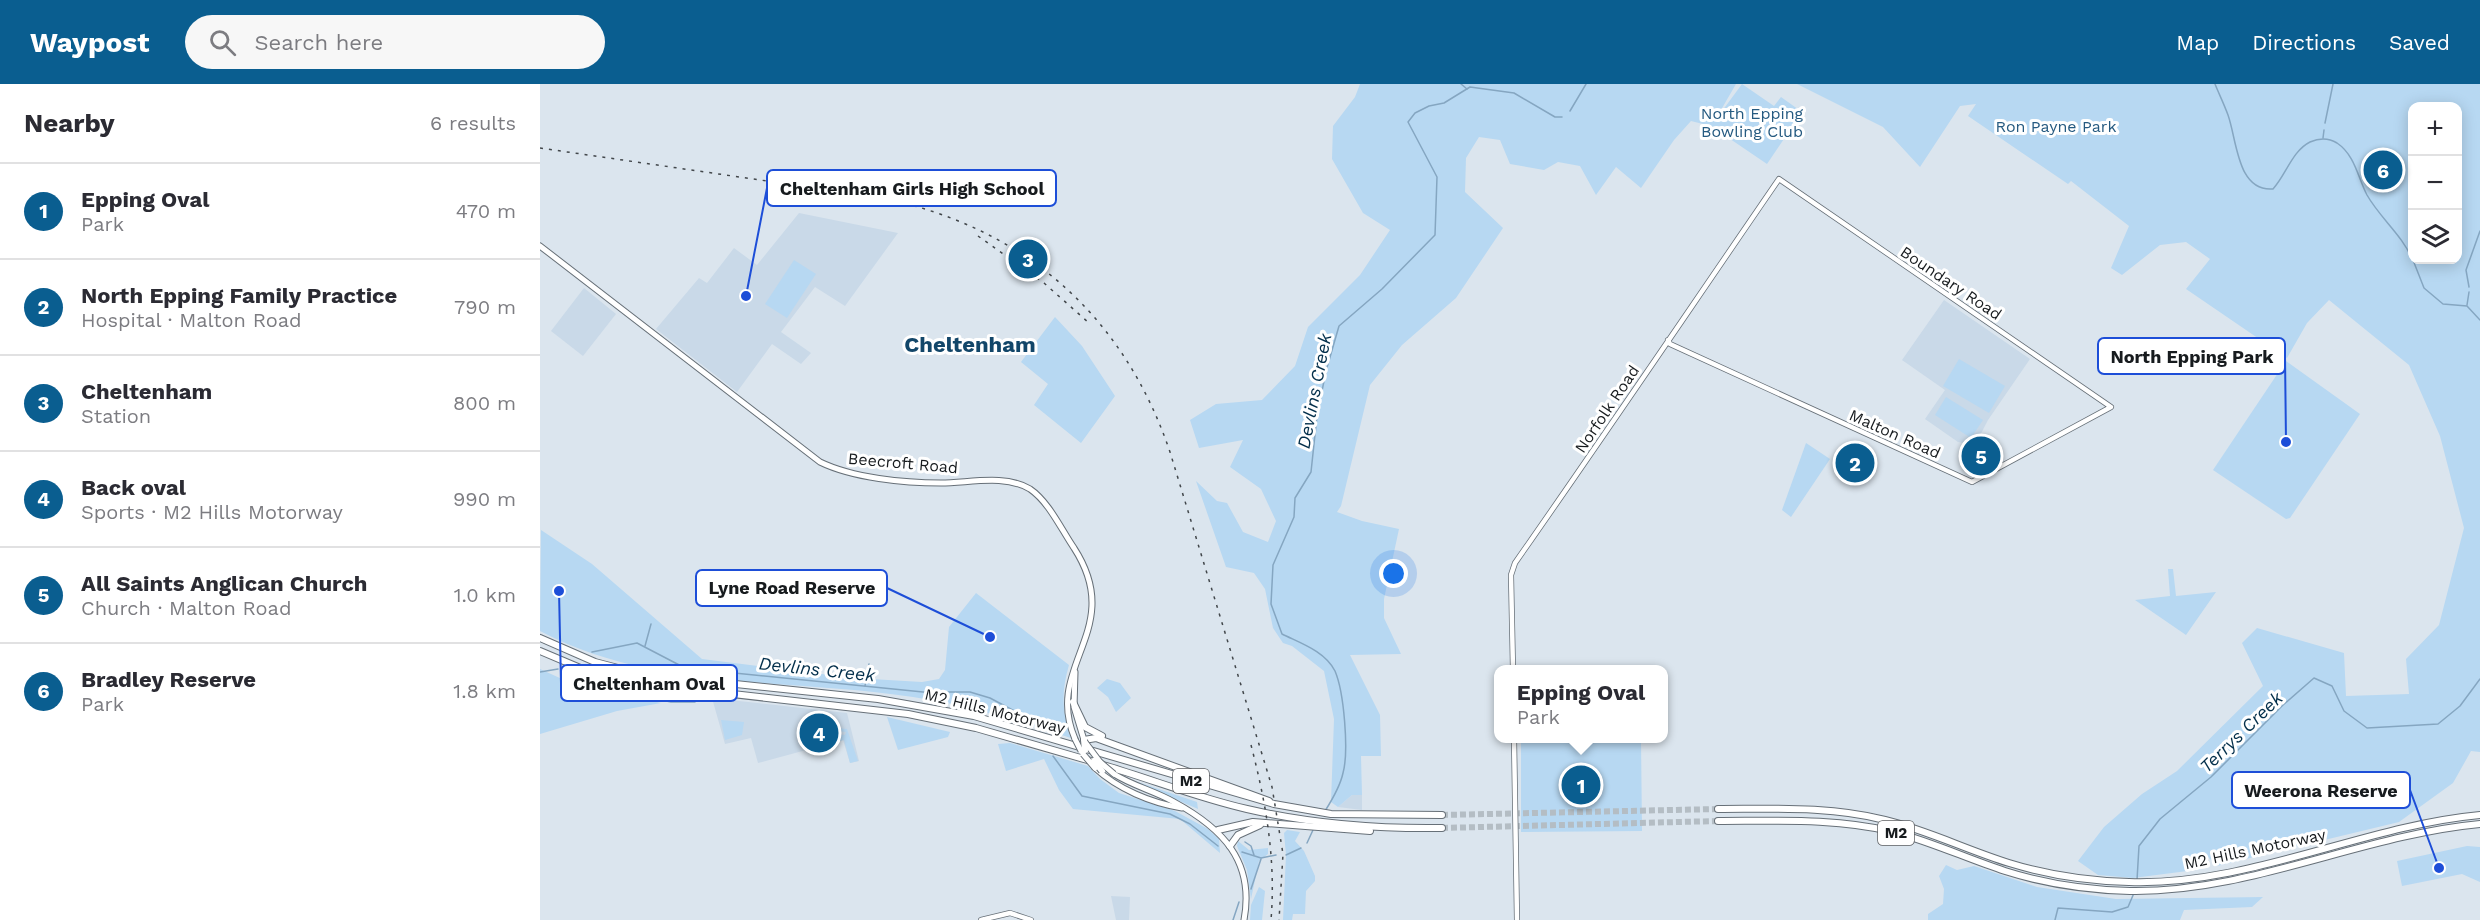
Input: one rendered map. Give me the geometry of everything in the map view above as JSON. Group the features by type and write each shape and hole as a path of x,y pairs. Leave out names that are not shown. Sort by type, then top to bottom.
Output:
{"highway":[{"name":"M2 Hills Motorway","path":"540,638 595,662 641,674 878,699 974,716 1274,804 1331,814 1442,815"},
{"name":"M2 Hills Motorway","path":"540,651 598,674 642,685 876,709 976,728 1229,805 1322,826"},
{"name":"M2","path":"1074,702 1088,729 1144,754"},
{"name":"M2","path":"1084,740 1096,738 1144,754 1260,795 1274,804"},
{"path":"1084,740 1085,750 1101,772"},
{"name":"M2 Hills Motorway","path":"1718,809 1819,809 1866,816 1913,828 2009,863 2069,877 2131,882 2168,881 2224,873 2415,825 2480,815"},
{"name":"M2 Hills Motorway","path":"1718,821 1829,822 1871,827 1913,838 2006,871 2095,890 2169,890 2225,881 2416,833 2480,824"},
{"path":"1218,830 1253,822 1373,831 1442,828"},
{"path":"1230,846 1234,839 1249,828 1272,823"}],"main road":[{"name":"Beecroft Road","path":"540,246 820,462 850,474 926,482 1014,482 1038,495 1081,560 1092,587 1092,615 1066,693 1067,714 1074,739 1101,772 1128,790 1184,808"},
{"name":"Beecroft Road","path":"1076,667 1074,702 1076,721 1084,740 1100,762 1114,774 1202,817 1218,830 1230,846 1244,879 1246,903 1244,920"}],"street":[{"name":"Norfolk Road","path":"1513,665 1512,569 1779,179"},
{"name":"Boundary Road","path":"1779,179 2111,407"},
{"name":"Malton Road","path":"1668,340 1670,344 1679,349 1972,482 2111,407"},
{"path":"1514,743 1517,920"},
{"path":"981,920 1010,913 1031,920"}],"shaded area":[{"path":"799,213 898,233 845,306 815,287 781,332 811,353 801,364 772,344 737,392 656,329 699,278 707,283 734,248 757,265"},
{"path":"584,288 616,314 583,356 551,331"},
{"path":"1944,300 2030,359 1988,420 1975,445 1958,442 1925,419 1945,390 1902,360"},
{"path":"712,698 847,713 859,761 850,763 843,740 758,763 751,738 725,744"},
{"path":"1352,795 1362,795 1362,810 1338,807"},
{"path":"1111,896 1130,897 1129,920 1116,920"}],"green space":[{"name":"North Epping Bowling Club","path":"1360,84 1736,84 1714,122 1742,84 1774,106 1781,97 1802,112 1767,164 1711,126 1691,121 1674,140 1641,188 1616,167 1596,195 1580,166 1558,162 1544,170 1510,164 1500,140 1479,137 1466,158 1465,192 1503,228 1456,298 1402,345 1370,385 1341,506 1337,512 1362,521 1399,529 1384,599 1384,618 1401,654 1350,655 1380,715 1381,756 1361,756 1362,795 1352,795 1338,807 1331,802 1334,719 1324,671 1292,646 1283,643 1273,628 1265,589 1254,573 1226,567 1196,481 1217,501 1227,503 1243,532 1268,542 1276,521 1261,489 1230,467 1243,440 1199,448 1190,420 1216,404 1262,400 1295,366 1308,327 1360,275 1390,230 1363,213 1332,159 1333,126 1355,97"},
{"name":"Ron Payne Park","path":"1797,84 2480,84 2480,752 2471,751 2453,783 2399,822 2217,866 2205,854 2200,858 2203,869 2133,878 2098,875 2078,861 2104,827 2142,794 2177,771 2263,686 2242,643 2257,628 2344,653 2346,696 2409,694 2406,659 2439,625 2464,528 2440,436 2409,365 2329,300 2307,323 2287,358 2186,289 2210,259 2186,242 2160,245 2122,275 2111,268 2129,226 2071,181 2068,184 1968,116 1976,104 1960,106 1920,167 1883,127"},
{"path":"794,260 816,274 787,318 765,304"},
{"path":"1055,317 1082,346 1115,396 1081,443 1034,405 1048,384 1021,362"},
{"path":"1959,359 2005,386 1989,413 1943,386"},
{"path":"2286,361 2360,414 2290,518 2286,519 2213,470"},
{"path":"1946,397 1983,420 1971,438 1935,415"},
{"path":"1806,443 1830,459 1791,517 1782,510"},
{"path":"541,530 592,564 702,659 854,678 922,682 939,679 945,670 949,627 976,593 1069,665 1064,702 1071,738 993,714 933,700 866,691 675,673 629,664 583,650 540,631"},
{"path":"2168,569 2173,569 2176,596 2216,592 2186,635 2135,600 2170,596"},
{"path":"540,669 562,679 661,703 617,711 540,734"},
{"path":"1107,679 1120,683 1131,698 1116,712 1108,697 1097,688"},
{"path":"887,717 950,732 948,737 898,750"},
{"path":"721,720 744,722 742,735 725,740"},
{"path":"803,725 836,728 835,734 845,735 846,732 838,731 838,728 847,729 858,761 850,763 844,740 809,749 810,742 805,741"},
{"path":"1010,743 1088,766 1100,779 1119,793 1175,811 1208,829 1219,839 1220,853 1180,819 1073,809 1059,790 1044,759 1006,771 998,744"},
{"path":"1521,743 1641,743 1642,831 1521,832"},
{"path":"1126,778 1197,802 1198,809"},
{"path":"1287,830 1300,832 1295,841 1304,851 1315,876 1315,881 1306,891 1305,914 1293,914 1292,920 1283,920 1286,855 1284,833"},
{"path":"1238,841 1249,850 1268,848 1268,854 1259,861 1251,899 1247,870 1237,846"},
{"path":"2467,846 2480,847 2480,882 2462,874 2402,886 2397,861"},
{"path":"1946,865 1957,870 1974,866 2037,887 2116,899 2263,897 2252,907 2184,910 2180,920 1928,920 1928,914 1943,904 1944,889 1939,876"},
{"path":"1259,887 1265,891 1262,920 1250,920 1251,905"}],"waterway":[{"name":"Devlins Creek","path":"1461,84 1467,89"},
{"name":"Devlins Creek","path":"1570,111 1586,84"},
{"path":"2215,84 2228,115 2240,162 2252,182 2261,188 2273,189 2298,151 2304,146 2317,140 2334,141 2348,154 2367,195 2408,251"},
{"path":"2325,123 2333,84"},
{"name":"Devlins Creek","path":"1325,811 1340,783 1345,763 1341,693 1331,664 1312,648 1282,634 1271,604 1273,565 1294,517 1295,498 1311,472 1317,416 1326,371 1339,326 1382,289 1435,235 1437,177 1408,122 1415,113 1429,106 1444,103 1470,87 1514,93 1555,117 1562,117"},
{"path":"2323,138 2324,130"},
{"path":"2469,287 2466,270 2480,231"},
{"path":"2415,264 2424,288 2443,304 2467,306 2480,320"},
{"path":"2467,305 2469,292"},
{"path":"645,646 651,624"},
{"name":"Devlins Creek","path":"592,652 637,643 685,668 923,692 970,692 990,698 1039,724"},
{"path":"865,686 869,664"},
{"name":"Devlins Creek","path":"540,672 558,669"},
{"name":"Terrys Creek","path":"2137,880 2139,846 2160,819 2211,777 2283,705 2314,678 2332,686 2344,711 2367,728 2438,724 2460,706 2480,679"},
{"path":"632,694 671,702 695,702"},
{"name":"Devlins Creek","path":"1053,756 1082,796 1170,814 1190,824 1218,846"},
{"name":"Devlins Creek","path":"1307,843 1313,830"},
{"path":"1245,842 1251,846 1254,855"},
{"name":"Devlins Creek","path":"1286,855 1301,848"},
{"name":"Devlins Creek","path":"1242,852 1261,858 1276,855"},
{"path":"1251,889 1261,859"},
{"name":"Terrys Creek","path":"2055,920 2058,908 2112,912 2128,907 2134,893"},
{"path":"1233,920 1239,902"}],"tunnel":[{"path":"1442,815 1718,809"},
{"path":"1442,828 1718,821"}],"railway":[{"path":"540,148 877,197 929,210 977,229 1021,253 1060,283 1095,318 1125,357 1150,402 1170,452 1272,787 1283,854 1279,920"},
{"path":"978,236 1044,283 1089,323"},
{"path":"1251,745 1261,788 1271,853 1271,920"}],"place":[{"name":"Bradley Reserve","path":"2383,170"},
{"name":"Cheltenham","path":"1028,259"},
{"name":"Cheltenham Girls High School","path":"746,296"},
{"name":"North Epping Park","path":"2286,442"},
{"name":"All Saints Anglican Church","path":"1981,456"},
{"name":"North Epping Family Practice","path":"1855,463"},
{"name":"Cheltenham Oval","path":"559,591"},
{"name":"Lyne Road Reserve","path":"990,637"},
{"name":"Back oval","path":"819,733"},
{"name":"Epping Oval","path":"1581,785"},
{"name":"Weerona Reserve","path":"2439,868"}],"district":[{"name":"Cheltenham","path":"970,344"}]}
